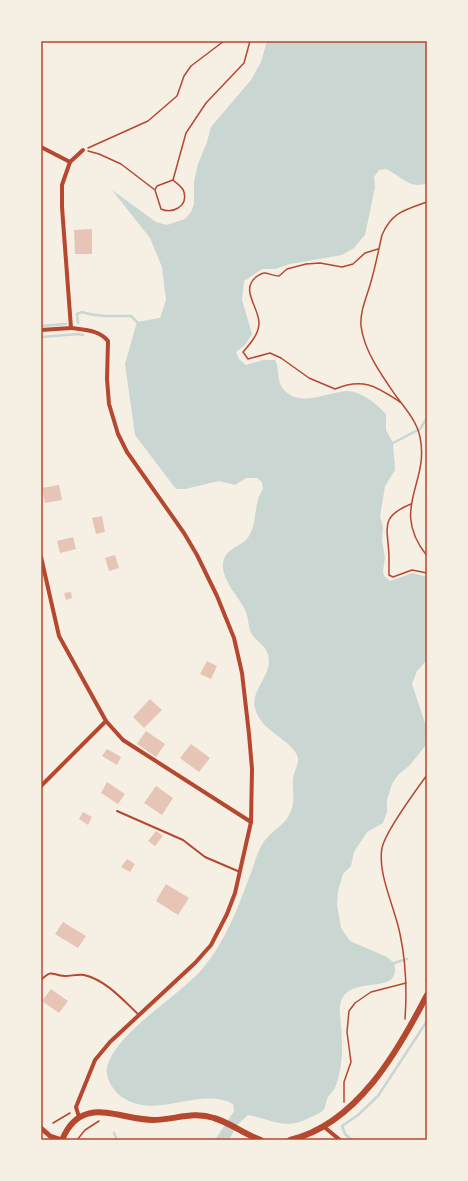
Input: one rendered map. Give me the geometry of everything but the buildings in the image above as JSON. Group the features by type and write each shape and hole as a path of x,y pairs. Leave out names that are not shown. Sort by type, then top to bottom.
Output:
{"main road":[{"path":"290,1140 323,1126 345,1111 376,1079 427,995"},
{"path":"62,1140 70,1124 78,1117 102,1112 153,1120 203,1115 223,1122 239,1131 261,1140"}],"street":[{"path":"41,147 53,151 70,162"},
{"path":"71,328 62,207 62,185 70,162 83,150"},
{"path":"41,330 71,328 96,332 104,336 108,341 106,379 109,404 118,434 127,452 184,533 197,555 217,596 234,638 242,673 252,769 251,822 241,873 227,914 211,945 181,977 110,1042 95,1060 76,1107 78,1117"},
{"path":"41,557 59,636 106,721 123,740 251,822"},
{"path":"41,786 106,721"},
{"path":"323,1126 340,1140"},
{"path":"41,1128 50,1136 62,1140"}],"lane":[{"path":"116,811 183,840 205,857 241,873"},
{"path":"41,980 47,974 53,972 63,976 83,975 112,990 138,1015"}],"path":[{"path":"83,150 148,121 176,96 184,76 191,66 224,41"},
{"path":"173,180 186,133 206,103 244,63 250,41"},
{"path":"83,150 99,154 121,164 155,190 161,209 171,212 177,210 182,203 184,192 181,186 173,180"},
{"path":"155,190 157,186 173,180"},
{"path":"427,202 399,212 392,217 387,224 362,310 362,328 366,342 381,373 402,403 419,433 421,455 410,520 412,529 420,547 427,556"},
{"path":"379,248 365,253 353,264 342,267 320,263 306,264 286,270 279,276 264,273 252,280 249,287 250,294 258,315 259,325 254,338 243,352 248,359 270,353 281,358 309,378 335,389 344,386 371,384 379,387 402,403"},
{"path":"412,503 399,509 388,522 386,531 389,555 389,575 393,577 412,570 427,573"},
{"path":"405,1021 406,983 404,957 396,913 382,866 382,846 388,833 427,775"},
{"path":"345,1111 344,1082 352,1062 347,1032 349,1011 355,1003 371,992 406,983"},
{"path":"54,1123 66,1117 76,1107"}],"shaded area":[{"path":"267,41 427,41 427,183 416,185 386,169 379,170 374,177 375,187 365,235 354,248 342,255 290,264 275,269 262,269 244,281 242,300 252,334 245,345 236,352 239,359 246,365 263,360 275,360 280,383 284,390 290,395 298,398 314,398 347,391 358,393 378,406 386,414 386,430 393,443 395,470 385,486 380,517 383,526 382,540 385,558 383,571 384,576 390,581 413,573 427,577 427,660 417,671 412,684 426,726 425,746 410,765 398,775 392,784 387,800 387,812 383,823 367,832 354,852 351,866 343,874 338,891 337,905 341,928 350,941 387,957 394,963 395,974 390,980 352,989 344,995 340,1006 342,1055 340,1072 335,1088 328,1097 325,1108 320,1113 302,1121 286,1124 248,1115 237,1125 229,1140 215,1140 234,1111 233,1104 220,1100 206,1099 149,1106 135,1103 122,1097 116,1092 107,1076 107,1068 112,1055 122,1041 149,1015 193,979 211,958 218,947 235,914 263,843 283,823 292,808 293,778 298,763 298,758 295,751 270,730 258,717 254,701 266,674 269,660 266,650 251,633 246,612 229,585 223,570 223,562 228,552 247,539 252,530 258,500 263,489 262,482 257,478 246,478 235,485 219,481 185,489 176,489 135,435 125,364 137,322 160,318 166,300 162,267 150,238 112,190 156,222 167,225 185,219 191,212 194,204 194,182 198,164 211,127 251,80 261,62"}],"waterway":[{"path":"78,323 77,314 82,312 112,316 131,316 137,322"},
{"path":"41,326 66,324"},
{"path":"41,337 78,334 83,335"},
{"path":"393,443 420,429 427,418"},
{"path":"394,963 407,959"},
{"path":"352,1140 345,1134 342,1126 358,1115 378,1096 427,1021"},
{"path":"114,1133 117,1140"}]}
